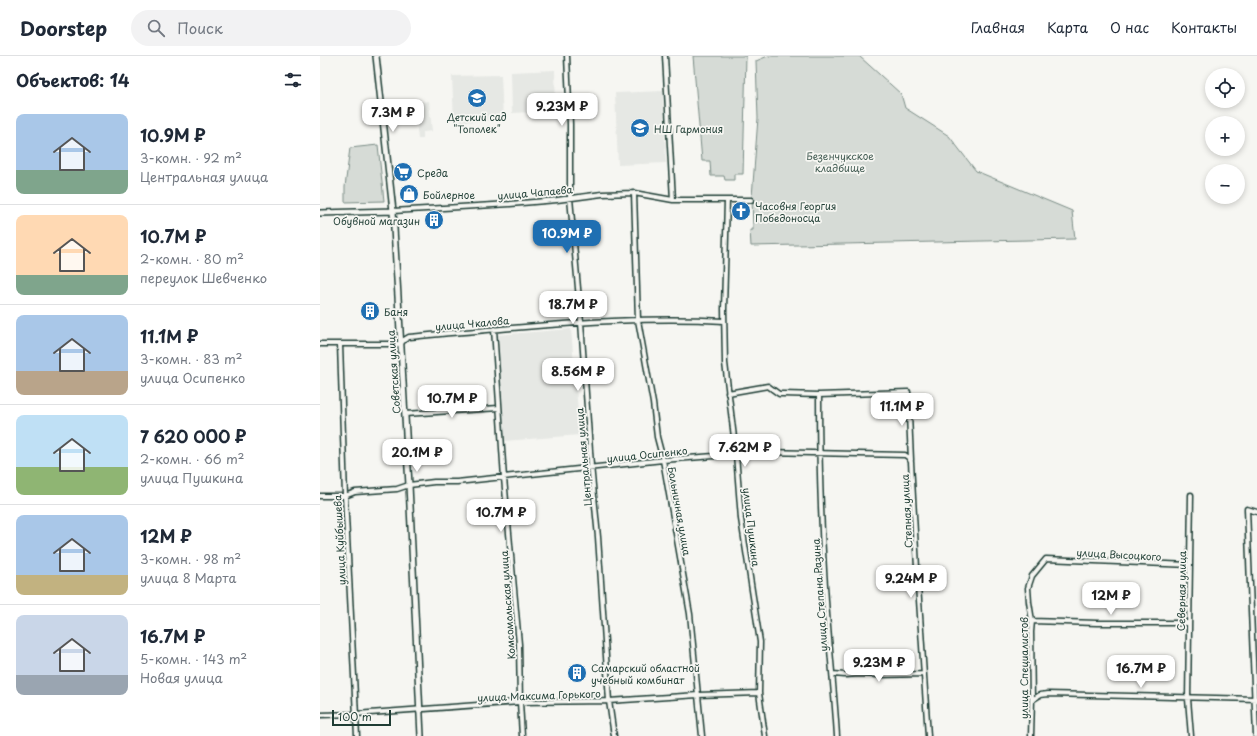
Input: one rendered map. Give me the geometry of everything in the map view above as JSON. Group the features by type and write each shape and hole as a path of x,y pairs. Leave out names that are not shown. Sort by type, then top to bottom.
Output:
{"street":[{"name":"Советская улица","path":"376,56 393,211 400,344 410,485 421,736"},
{"name":"Центральная улица","path":"567,56 570,124 570,198 599,544 609,701 614,736"},
{"path":"665,56 673,200"},
{"name":"улица Чапаева","path":"320,213 393,211 510,204 602,194 634,193 673,200 751,200"},
{"name":"Больничная улица","path":"634,193 638,320 653,404 657,437 663,460 690,614 702,736"},
{"name":"улица Пушкина","path":"727,200 724,321 728,393 736,454 741,519 760,642 759,693 765,736"},
{"name":"улица Чкалова","path":"320,344 400,344 409,337 449,332 581,322 638,320 724,321"},
{"name":"Комсомольская улица","path":"494,329 504,478 519,644 522,736"},
{"name":"улица Куйбышева","path":"340,344 345,496 357,736"},
{"path":"728,393 768,386 779,394 819,395 908,392 911,462"},
{"name":"улица Степана Разина","path":"819,395 819,453 826,589 837,736"},
{"path":"405,414 499,408"},
{"name":"улица Осипенко","path":"320,496 345,496 355,492 397,489 410,485 434,482 457,482 504,478 663,460 736,454 765,452 905,455"},
{"name":"Степная улица","path":"905,455 911,462 928,736"},
{"name":"Северная улица","path":"1191,495 1188,623 1188,698 1191,736"},
{"path":"1256,736 1256,700 1248,509 1257,512"},
{"name":"улица Высоцкого","path":"1046,559 1190,565"},
{"name":"улица Специалистов","path":"1031,736 1032,620 1028,588 1032,576 1046,559"},
{"path":"1032,620 1097,624 1188,623"},
{"path":"833,674 924,674"},
{"name":"улица Максима Горького","path":"320,715 356,714 520,702 609,701 698,695 759,693"},
{"path":"1032,700 1040,695 1048,694 1256,700"}],"shaded area":[{"path":"555,70 556,111 512,113 511,72"},
{"name":"Детский сад \"Тополек\"","path":"501,75 503,120 454,122 452,76"},
{"name":"НШ Гармония","path":"663,91 666,163 618,165 615,93"},
{"path":"429,101 432,131 423,132 423,139 418,139 414,103"},
{"path":"571,329 580,435 504,441 497,335"}],"green space":[{"path":"693,56 746,56 743,174 734,174 734,180 725,180 724,176 711,176 710,161 702,161"},
{"name":"Безенчукское кладбище","path":"768,56 859,56 901,94 905,108 949,136 976,171 1072,211 1075,239 751,246 750,230 753,230 752,197 758,118 756,61"},
{"path":"378,145 384,201 345,202 345,187 350,148"}],"place":[{"name":"Детский сад \"Тополек\"","path":"477,98"},
{"name":"НШ Гармония","path":"640,128"},
{"name":"Среда","path":"403,172"},
{"name":"Бойлерное","path":"409,194"},
{"name":"Часовня Георгия Победоносца","path":"741,211"},
{"name":"Обувной магазин","path":"434,220"},
{"name":"Баня","path":"370,311"},
{"name":"Самарский областной учебный комбинат","path":"577,673"}]}
